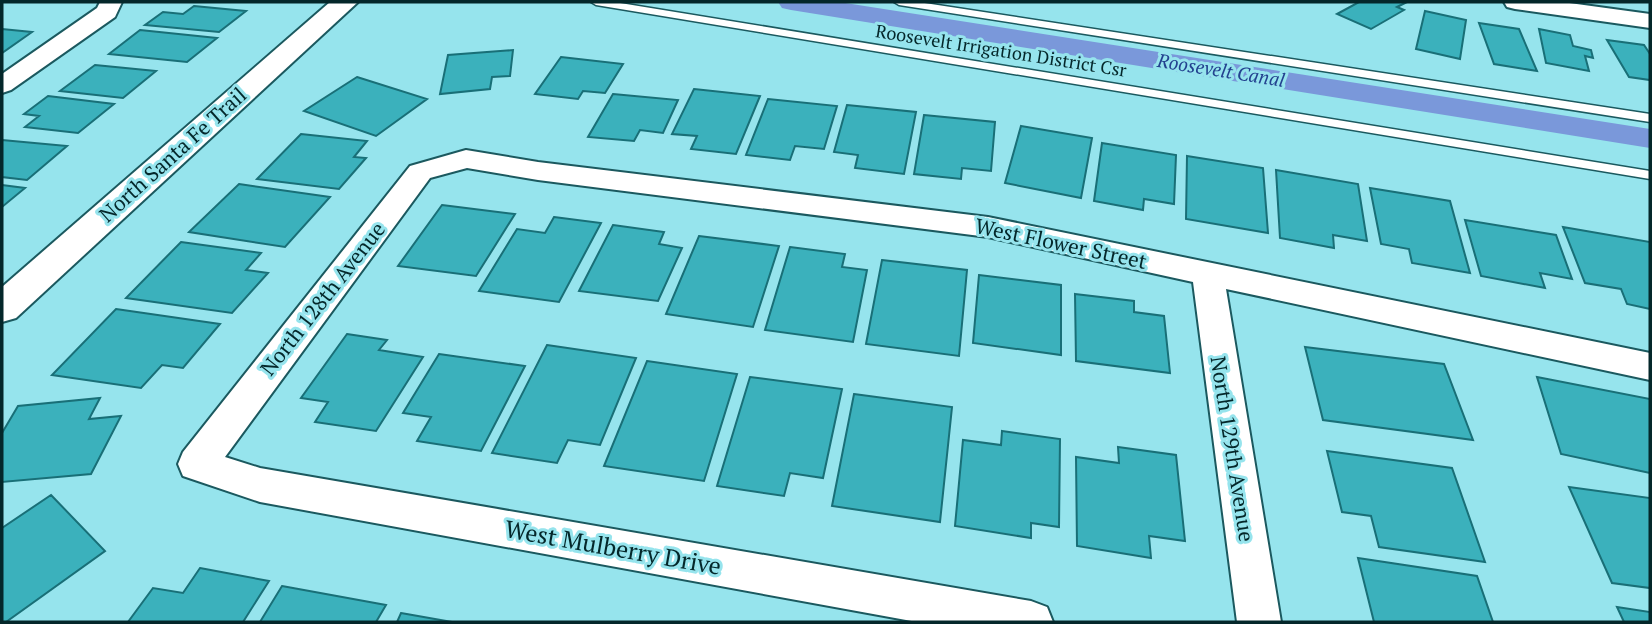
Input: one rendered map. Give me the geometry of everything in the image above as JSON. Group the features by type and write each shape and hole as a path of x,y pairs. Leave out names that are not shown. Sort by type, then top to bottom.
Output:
{"street":[{"path":"2,85 107,12 111,2"},
{"name":"North Santa Fe Trail","path":"8,296 345,2"},
{"path":"1515,2 1650,21"},
{"name":"West Flower Street","path":"466,159 538,171 988,227 1650,367"},
{"name":"North 128th Avenue","path":"197,464 421,172 466,159"},
{"name":"North 129th Avenue","path":"1208,275 1259,622"},
{"name":"West Mulberry Drive","path":"197,464 260,485 1031,622"}],"lane":[{"name":"Roosevelt Irrigation District Csr","path":"596,2 1650,175"},
{"name":"Roosevelt Irrigation District Csr","path":"899,2 1650,118"}],"building":[{"path":"1359,2 1407,2 1397,7 1404,10 1371,29 1337,14"},
{"path":"194,6 246,11 219,32 145,25 163,12 183,14"},
{"path":"1425,11 1466,20 1460,59 1416,49"},
{"path":"1479,23 1519,29 1537,71 1494,64"},
{"path":"2,29 32,32 2,53"},
{"path":"1539,29 1570,35 1573,46 1591,50 1593,58 1585,56 1589,71 1546,63"},
{"path":"140,30 217,38 187,62 109,54"},
{"path":"1607,40 1644,45 1650,54 1650,80 1629,77"},
{"path":"513,50 510,76 492,77 490,89 440,94 448,55"},
{"path":"561,57 623,64 605,93 583,91 578,99 535,94"},
{"path":"95,65 156,71 123,98 60,91"},
{"path":"357,77 427,99 376,136 304,111"},
{"path":"694,89 760,96 736,154 691,149 697,136 672,134"},
{"path":"613,94 678,100 663,133 640,130 634,141 588,137"},
{"path":"48,96 114,104 78,133 25,127 39,116 24,114"},
{"path":"768,99 837,106 824,149 795,146 790,160 746,155"},
{"path":"847,105 916,112 904,174 855,168 858,155 834,152"},
{"path":"924,115 995,122 991,171 962,168 961,179 914,174"},
{"path":"1021,126 1092,138 1081,198 1005,183"},
{"path":"301,134 367,141 354,157 366,158 339,189 257,179"},
{"path":"2,140 67,146 27,180 2,177"},
{"path":"1102,143 1176,155 1174,204 1144,199 1143,210 1094,201"},
{"path":"1187,156 1263,168 1268,233 1186,219"},
{"path":"1276,170 1358,184 1367,241 1333,235 1334,248 1280,238"},
{"path":"239,184 330,197 285,247 189,232"},
{"path":"2,185 25,188 2,207"},
{"path":"1370,188 1450,201 1470,273 1412,263 1409,249 1381,244"},
{"path":"442,205 515,214 476,276 398,266"},
{"path":"554,217 601,223 559,302 479,291 517,229 545,233"},
{"path":"1465,220 1556,235 1572,279 1540,273 1545,288 1481,276"},
{"path":"613,225 664,232 659,244 682,248 658,301 579,291"},
{"path":"1563,227 1650,242 1650,309 1627,304 1621,289 1585,283"},
{"path":"699,236 779,246 753,327 666,314"},
{"path":"181,242 261,253 246,270 268,273 232,313 126,298"},
{"path":"790,247 845,254 842,267 867,270 853,342 765,330"},
{"path":"882,260 967,270 959,356 866,344"},
{"path":"979,275 1061,285 1061,355 973,343"},
{"path":"1075,294 1134,301 1134,312 1164,316 1170,373 1076,361"},
{"path":"116,309 220,324 183,368 162,365 141,388 52,375"},
{"path":"347,334 387,340 379,350 423,357 376,431 315,422 328,402 301,398"},
{"path":"547,345 636,358 600,445 568,440 557,463 492,453"},
{"path":"1305,347 1444,364 1473,440 1323,420"},
{"path":"439,354 525,366 481,451 417,441 431,417 403,413"},
{"path":"647,361 737,374 704,481 604,466"},
{"path":"750,377 842,389 823,478 790,473 784,496 717,486"},
{"path":"1537,377 1650,399 1650,473 1561,454"},
{"path":"854,394 952,407 940,522 832,506"},
{"path":"100,398 89,419 121,416 91,474 2,482 2,433 18,406"},
{"path":"1002,431 1060,439 1059,527 1031,523 1031,538 955,526 963,440 1001,445"},
{"path":"1118,447 1176,455 1185,541 1149,536 1151,558 1077,546 1076,457 1119,463"},
{"path":"1327,451 1452,468 1485,562 1379,547 1371,516 1342,512"},
{"path":"1569,487 1650,498 1650,588 1612,583"},
{"path":"51,495 105,551 6,622 2,622 2,528"},
{"path":"1358,558 1477,576 1493,622 1374,622"},
{"path":"200,568 269,581 243,622 128,622 153,588 183,593"},
{"path":"282,586 386,605 376,622 260,622"},
{"path":"1617,607 1650,612 1650,622 1624,622"},
{"path":"401,613 452,622 397,622"}],"waterway":[{"name":"Roosevelt Canal","path":"791,2 1650,139"}]}
